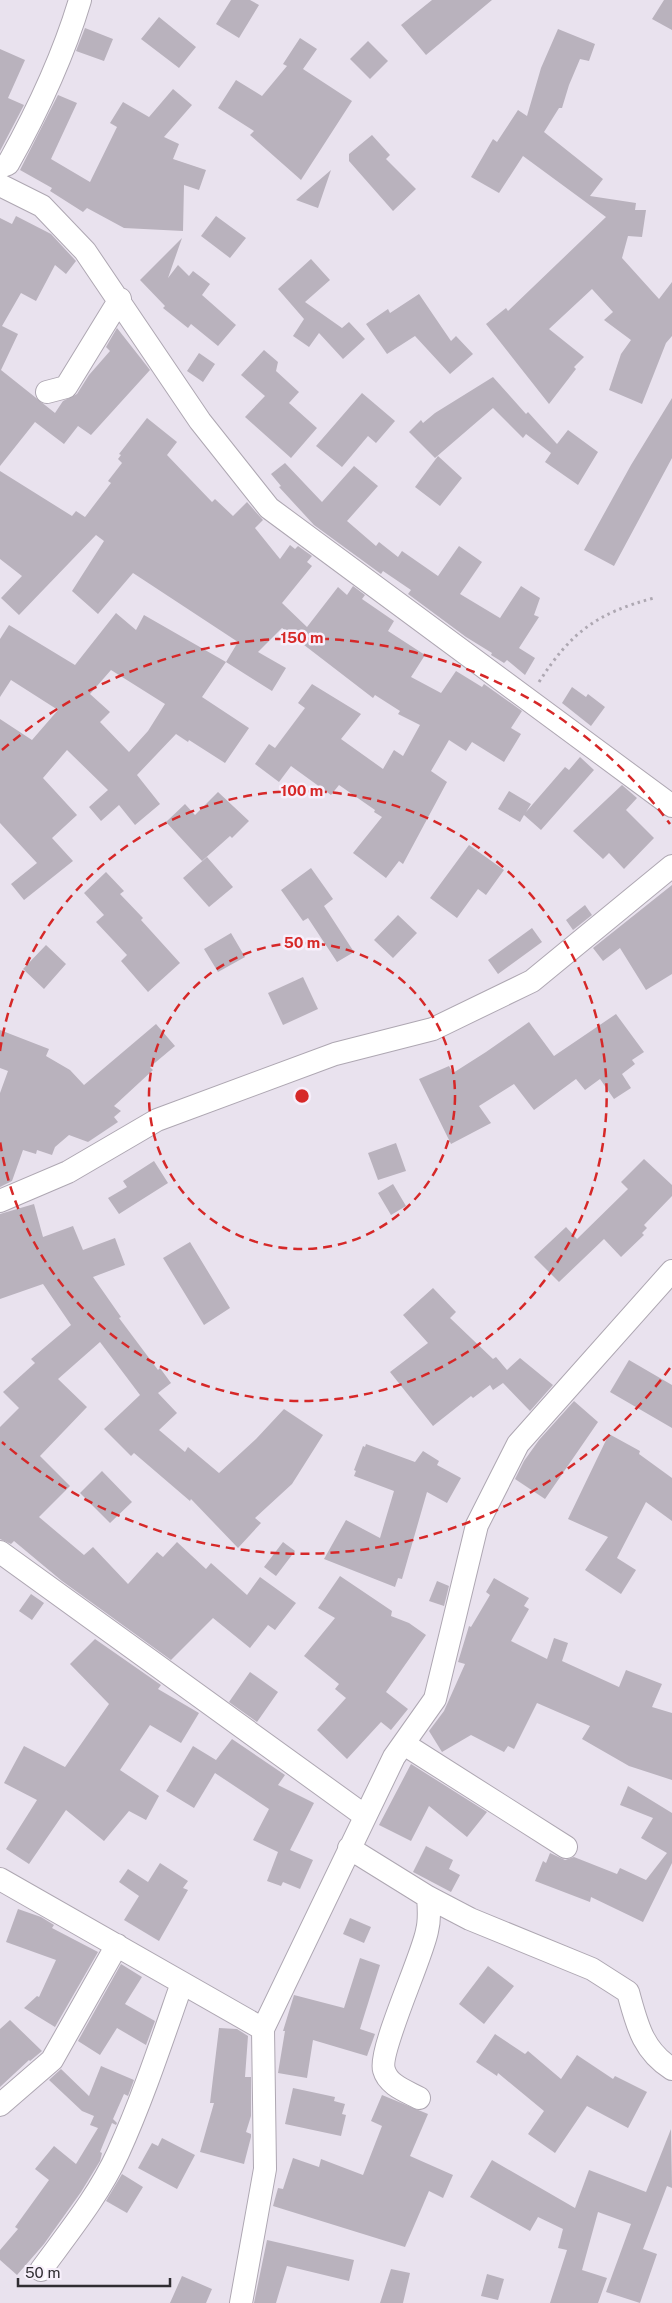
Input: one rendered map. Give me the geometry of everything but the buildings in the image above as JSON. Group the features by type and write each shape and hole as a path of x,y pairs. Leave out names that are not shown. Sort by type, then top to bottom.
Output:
{"street":[{"path":"0,167 8,164 33,118 72,27 80,0"},
{"path":"0,184 42,206 85,251 120,299 200,421 269,508 672,806"},
{"path":"47,392 66,387 120,299"},
{"path":"0,1201 68,1172 157,1120 335,1054 433,1029 532,981 672,866"},
{"path":"241,2303 265,2169 263,2029 394,1757 435,1699 477,1525 518,1444 672,1271"},
{"path":"0,1552 365,1816"},
{"path":"404,1744 566,1846"},
{"path":"349,1848 428,1897 470,1919 592,1969 628,1992 640,2036 663,2063 672,2069"},
{"path":"0,1879 263,2029"},
{"path":"419,2098 390,2081 383,2069 385,2051 427,1934 430,1916 428,1897"},
{"path":"0,2105 52,2060 117,1945"},
{"path":"40,2270 79,2220 117,2154 151,2070 182,1983"}],"path":[{"path":"528,699 566,645 591,622 623,606 654,598"}]}
